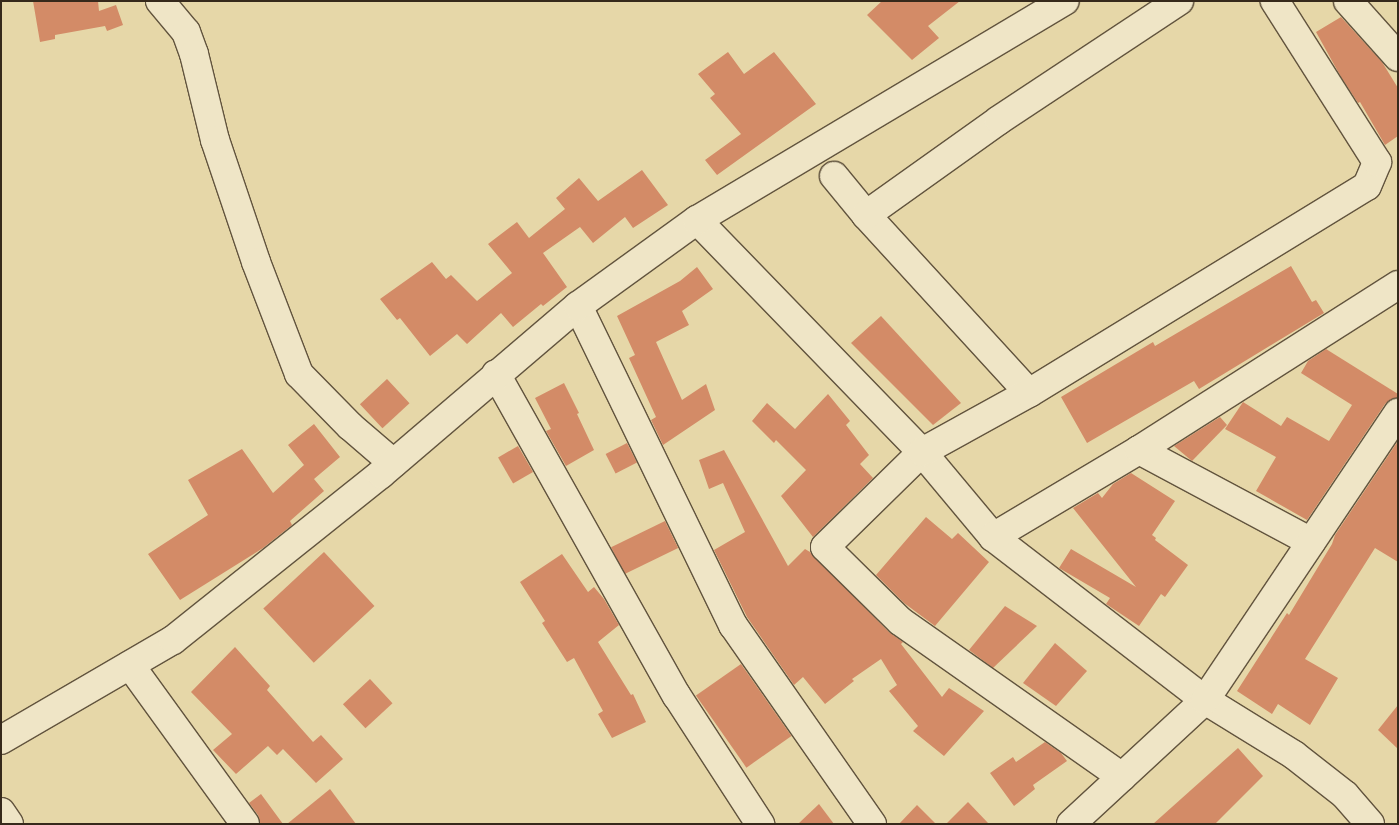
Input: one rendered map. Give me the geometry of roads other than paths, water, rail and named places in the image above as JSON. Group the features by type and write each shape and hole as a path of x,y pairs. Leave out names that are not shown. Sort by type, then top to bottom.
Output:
{"street":[{"path":"160,1 186,32 194,54 215,140 256,262 299,374 350,426 394,463"},
{"path":"1,740 173,640 394,463 578,306 698,220 1065,1"},
{"path":"866,215 1000,120 1179,1"},
{"path":"1122,777 900,621 824,547 922,452 1029,393 1367,186 1377,162 1275,1"},
{"path":"1348,1 1398,57"},
{"path":"834,176 866,215 1029,393"},
{"path":"698,220 922,452 993,537 1204,700 1294,755 1344,795 1370,824"},
{"path":"993,537 1139,450 1398,285"},
{"path":"578,306 733,625 872,824"},
{"path":"496,374 677,696 760,824"},
{"path":"1071,824 1204,700 1398,413"},
{"path":"1139,450 1311,542"},
{"path":"130,665 245,824"},
{"path":"1,812 9,824"}]}
